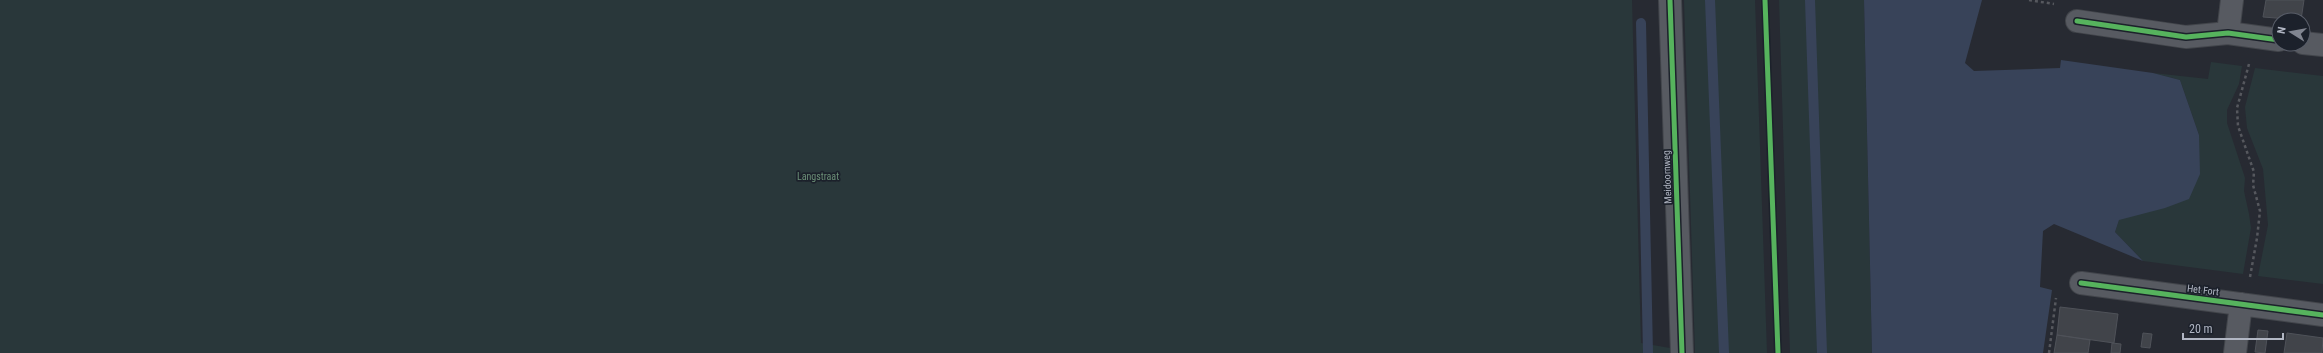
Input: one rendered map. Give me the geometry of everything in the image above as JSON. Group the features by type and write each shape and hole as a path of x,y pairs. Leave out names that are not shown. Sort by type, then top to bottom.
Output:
{"street":[{"name":"Meidoornweg","path":"1670,0 1682,353"},
{"path":"2228,33 2232,0"},
{"path":"2077,21 2186,37 2228,33 2271,39"},
{"path":"2311,44 2323,45"},
{"name":"Het Fort","path":"2082,283 2323,315"},
{"path":"2235,353 2241,304"}],"path":[{"path":"2245,82 2237,108 2238,126 2254,172 2253,185 2260,211 2250,276"},
{"path":"2049,353 2058,280 2082,283"}],"green space":[{"name":"Langstraat","path":"0,0 1632,0 1641,343 1670,348 1670,353 0,353"},
{"path":"1684,0 1755,0 1767,353 1695,353"},
{"path":"1779,0 1864,0 1872,353 1790,353"},
{"path":"2211,62 2242,66 2239,84 2227,110 2227,123 2245,178 2244,191 2251,228 2243,274 2143,261 2115,232 2119,220 2199,135 2180,80 2153,73 2208,79"},
{"path":"2255,68 2323,76 2323,284 2258,276 2268,225 2263,169 2247,128 2245,107"}],"water":[{"path":"1864,0 1982,0 1965,63 1974,71 2060,68 2061,60 2153,73 2180,80 2199,135 2200,174 2189,199 2165,208 2119,220 2115,232 2143,261 2054,224 2043,231 2040,287 2052,290 2043,353 1872,353"}],"building":[{"path":"2266,0 2304,0 2302,12 2271,12 2271,18 2263,17"},
{"path":"2060,307 2118,314 2114,343 2057,335"},
{"path":"2258,330 2268,331 2265,353 2255,352"},
{"path":"2143,333 2152,334 2150,348 2141,347"},
{"path":"2287,333 2323,338 2322,353 2284,353"},
{"path":"2057,335 2090,340 2088,353 2054,353"},
{"path":"2112,343 2121,344 2120,353 2111,353"}],"waterway":[{"path":"1710,0 1724,353"},
{"path":"1810,0 1822,353"},
{"path":"1641,23 1648,353"}],"cycle path":[{"path":"1670,0 1682,353"},
{"path":"1765,0 1778,353"},
{"path":"2077,21 2186,37 2228,33 2271,39"},
{"path":"2081,283 2323,315"}]}
